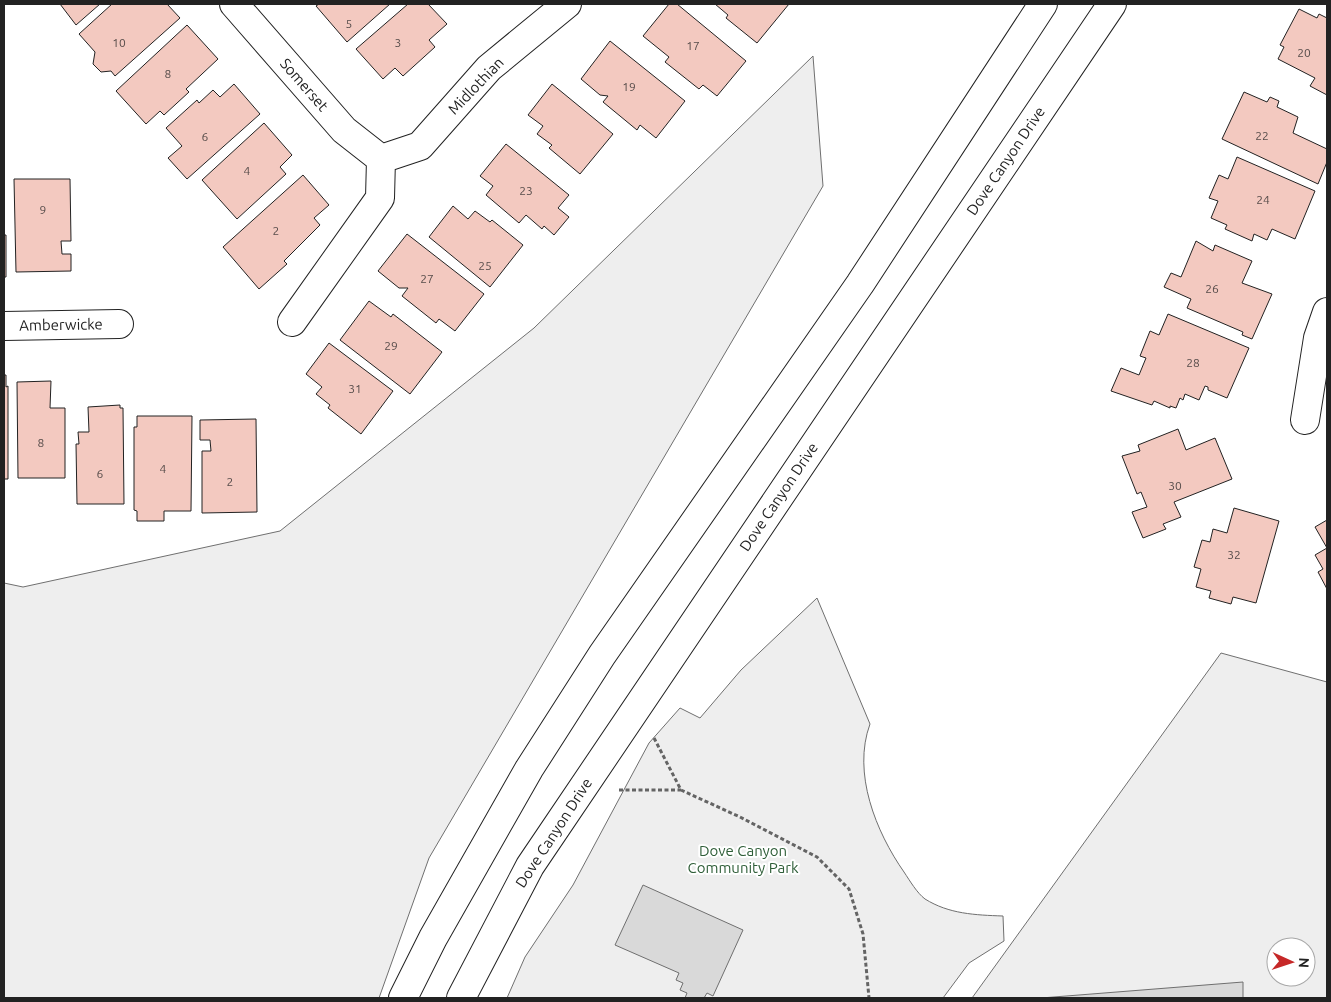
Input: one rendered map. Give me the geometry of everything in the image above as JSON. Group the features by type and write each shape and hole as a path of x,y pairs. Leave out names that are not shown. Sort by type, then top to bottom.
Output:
{"street":[{"name":"Somerset","path":"234,4 344,130 381,159"},
{"name":"Midlothian","path":"381,159 420,146 489,68 568,4"},
{"path":"403,998 433,938 530,769 597,663 860,284 1043,4"},
{"name":"Dove Canyon Drive","path":"461,998 530,866 1112,4"},
{"path":"292,322 380,198 381,159"},
{"path":"1305,420 1318,338 1327,312"},
{"name":"Amberwicke","path":"4,326 119,324"}],"path":[{"path":"640,702 657,747 680,790"},
{"path":"590,777 619,790 680,790 740,817 817,857 849,889 863,934 869,998"}],"green space":[{"path":"813,56 823,186 429,858 379,998 4,998 4,583 23,587 280,531 534,328"},
{"name":"Dove Canyon Community Park","path":"817,598 870,724 865,743 865,782 876,821 884,839 919,894 934,904 953,911 1003,916 1004,941 969,963 943,998 507,998 525,957 573,885 649,743 680,708 700,718 741,670"},
{"path":"1221,653 1327,682 1327,998 972,998"}],"shaded area":[{"path":"643,885 743,930 713,996 707,993 704,998 685,998 687,993 680,990 683,983 676,980 679,973 615,945"},
{"path":"1243,982 1243,998 1041,998"}],"building":[{"path":"60,4 100,4 76,25"},
{"path":"112,4 167,4 180,18 115,76 111,71 101,72 93,64 95,52 79,34"},
{"path":"319,4 390,4 347,42 316,6"},
{"path":"408,4 428,4 447,24 429,40 435,47 403,76 395,68 383,79 356,49"},
{"path":"669,4 677,4 746,61 717,96 703,85 699,89 665,62 669,57 643,36"},
{"path":"715,4 789,4 757,43 726,18 728,15"},
{"path":"1299,9 1317,18 1319,14 1327,18 1327,95 1310,86 1315,78 1278,59 1284,47 1280,45"},
{"path":"187,25 218,59 186,89 189,92 164,115 160,111 146,124 116,91"},
{"path":"610,41 685,101 656,138 640,125 637,130 603,102 608,96 600,95 581,79"},
{"path":"234,84 260,114 187,179 168,158 182,146 166,128 197,100 199,103 213,90 220,97"},
{"path":"552,84 613,134 580,174 549,148 552,145 537,134 543,126 528,115"},
{"path":"1244,92 1267,102 1270,97 1279,101 1277,107 1298,117 1293,133 1327,149 1327,162 1318,184 1222,139"},
{"path":"264,123 292,155 280,167 286,174 237,219 202,180"},
{"path":"506,144 569,195 558,208 569,217 554,235 544,226 542,229 526,215 519,223 486,195 493,186 480,176"},
{"path":"1237,157 1315,191 1295,239 1272,229 1267,240 1254,234 1252,241 1225,229 1227,225 1211,218 1218,201 1209,198 1219,175 1228,179"},
{"path":"303,175 329,205 314,218 320,225 284,261 287,264 259,289 223,247"},
{"path":"14,179 70,179 71,241 61,241 62,254 71,254 71,271 16,272"},
{"path":"453,206 468,219 475,211 490,222 492,220 523,245 490,287 429,237"},
{"path":"407,234 484,294 455,331 439,319 436,323 402,296 408,288 399,288 378,271"},
{"path":"4,235 6,235 6,277 4,277"},
{"path":"1196,241 1213,251 1215,245 1252,261 1242,283 1272,294 1252,339 1242,335 1243,332 1187,308 1191,299 1164,287 1171,273 1181,277"},
{"path":"369,301 391,317 393,314 442,352 410,394 340,340"},
{"path":"1168,314 1249,348 1227,398 1208,390 1208,387 1205,386 1199,400 1185,394 1183,400 1180,398 1176,408 1170,406 1170,408 1154,401 1152,405 1111,391 1121,368 1139,375 1146,358 1140,356 1150,331 1159,335"},
{"path":"329,343 393,391 361,434 328,408 330,405 316,394 322,387 306,374"},
{"path":"4,375 6,375 6,387 8,386 8,479 4,479"},
{"path":"51,381 50,408 65,408 65,478 18,478 17,382"},
{"path":"120,405 120,408 123,408 124,504 77,504 76,444 79,444 78,432 89,432 88,407"},
{"path":"137,416 192,416 191,511 164,511 164,521 137,521 137,511 134,510 134,427 137,427"},
{"path":"256,419 257,512 202,513 202,451 211,451 210,440 200,440 200,420"},
{"path":"1178,429 1186,450 1215,438 1232,479 1174,502 1181,517 1163,524 1166,529 1143,538 1132,512 1147,507 1141,492 1137,494 1122,456 1140,451 1138,445"},
{"path":"1234,508 1279,521 1256,603 1233,597 1231,604 1209,598 1211,591 1196,587 1201,569 1194,567 1202,540 1210,542 1213,529 1227,533"},
{"path":"1327,520 1327,548 1315,527"},
{"path":"1327,548 1327,589 1318,572 1323,569 1315,555"}]}
